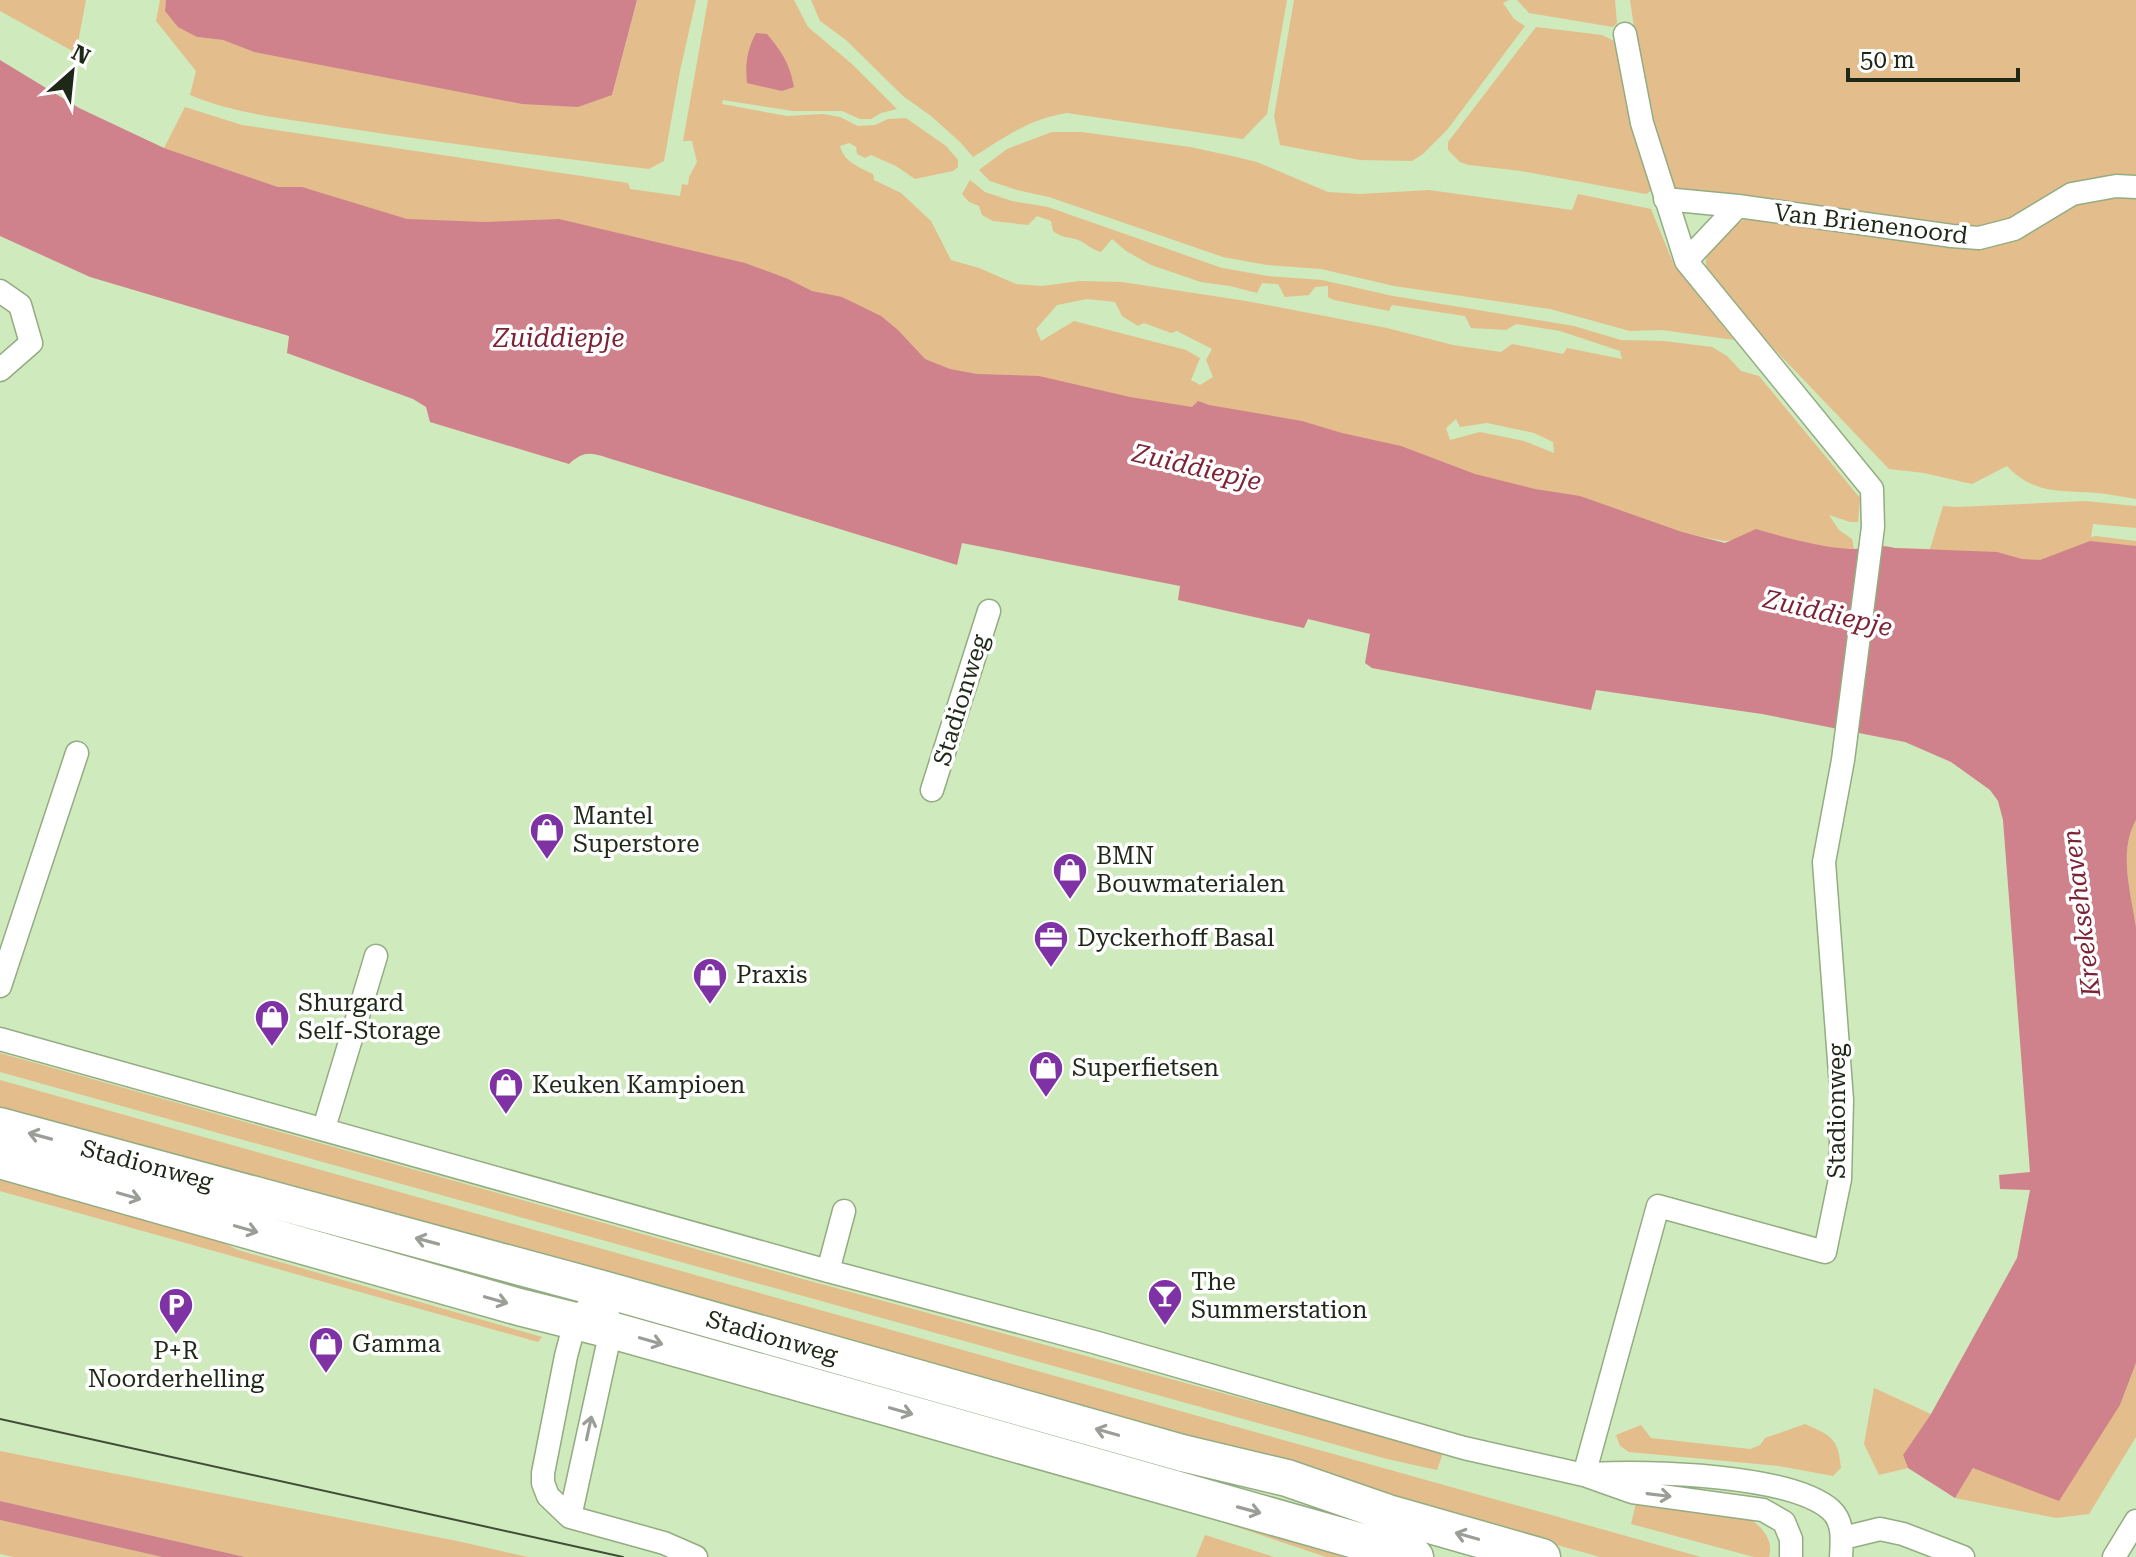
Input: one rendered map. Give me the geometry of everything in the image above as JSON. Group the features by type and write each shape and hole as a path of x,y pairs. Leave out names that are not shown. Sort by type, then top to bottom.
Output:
{"main road":[{"name":"Stadionweg","path":"0,1126 603,1290 1182,1453 1287,1478 1388,1513 1542,1557"},
{"name":"Stadionweg","path":"0,1160 1415,1557"}],"street":[{"path":"1625,34 1642,123 1686,261 1738,206"},
{"name":"Van Brienenoord","path":"1665,199 1979,238 2014,229 2072,194 2116,186 2136,187"},
{"name":"Stadionweg","path":"1584,1475 1658,1206 1825,1252 1840,1179 1842,1100 1824,862 1843,760 1873,527 1872,489 1686,261"},
{"path":"0,291 20,305 31,343 0,370"},
{"name":"Stadionweg","path":"932,790 989,611"},
{"path":"0,986 77,753"},
{"path":"324,1128 376,956"},
{"path":"0,1039 828,1271 1094,1342 1464,1448 1584,1475 1632,1492 1763,1510 1784,1522 1791,1539 1791,1557"},
{"path":"828,1271 844,1211"},
{"path":"603,1290 575,1322 543,1483 548,1496 570,1517 664,1543 696,1557"},
{"path":"570,1517 611,1330 603,1290"},
{"path":"1584,1475 1633,1472 1739,1480 1784,1488 1811,1497 1833,1512 1840,1526 1842,1547 1880,1529 1903,1534 1963,1557"},
{"path":"2114,1557 2136,1521"}],"shaded area":[{"path":"0,0 86,0 76,53 0,11"},
{"path":"160,0 166,0 165,11 197,37 223,40 254,52 612,95 637,0 696,0 664,161 649,169 290,120 209,102 190,95 196,71 156,21"},
{"path":"708,0 794,0 808,27 852,64 897,109 871,119 860,119 842,111 793,111 723,100 722,104 787,116 823,114 840,117 858,126 906,118 946,146 958,160 958,167 953,171 915,179 871,155 865,158 857,154 856,147 849,143 840,146 849,160 873,174 874,180 901,193 931,221 951,260 1016,284 1042,286 1080,281 1122,282 1246,301 1387,328 1453,345 1501,352 1512,344 1563,354 1567,348 1622,359 1620,351 1560,331 1516,324 1506,330 1471,328 1465,316 1392,305 1389,311 1334,300 1328,297 1328,286 1315,287 1309,295 1285,297 1278,284 1262,283 1257,293 1201,282 1151,265 1112,239 1101,252 1097,251 1078,240 1057,234 1051,221 1037,216 1028,225 993,221 982,215 979,206 969,202 962,194 970,180 985,192 1012,201 1048,207 1222,268 1268,276 1322,280 1393,296 1574,326 1621,340 1712,347 1727,356 1741,371 1759,376 1860,498 1858,522 1829,515 1839,530 1852,539 1854,549 1881,545 1930,549 1943,506 2085,501 2136,506 2136,528 2093,524 2091,537 2136,541 2136,570 1862,561 1746,539 1724,541 1552,507 949,372 492,260 164,148 185,107 242,125 628,183 630,189 680,196 682,184 688,185 697,162 692,141 683,141","holes":["1087,299 1115,302 1122,316 1138,326 1144,323 1171,333 1177,331 1212,349 1206,360 1213,377 1200,385 1191,380 1200,358 1186,350 1074,321 1041,341 1036,329 1057,305","1456,419 1460,427 1487,423 1534,433 1553,442 1554,453 1524,441 1480,432 1450,440 1446,428"]},
{"path":"811,0 1287,0 1267,114 1243,139 1067,113 1029,124 973,157 931,116 903,96 846,40 820,21"},
{"path":"1294,0 1509,0 1503,3 1514,19 1525,26 1447,130 1423,154 1412,161 1360,160 1280,145 1274,116"},
{"path":"1517,0 1615,0 1617,23 1613,27 1529,13"},
{"path":"1630,0 2136,0 2136,180 1982,230 1671,192 1643,88"},
{"path":"1536,27 1602,35 1618,43 1654,189 1646,194 1521,171 1469,165 1460,162 1448,150 1448,142"},
{"path":"1052,132 1082,132 1232,156 1257,162 1328,192 1360,194 1429,190 1572,210 1578,194 1651,209 1674,265 1734,340 1662,330 1630,331 1550,309 1394,286 1321,269 1267,265 1223,257 1049,197 990,181 979,170 1007,149"},
{"path":"2136,192 2136,499 2049,489 2027,482 2007,466 1972,484 1889,469 1712,284 1706,265 1709,249 1714,243 1747,217 1949,243 2063,207"},
{"path":"2136,820 2136,927 2127,859"},
{"path":"0,1053 799,1278 1443,1453 1437,1470 1387,1459 0,1072"},
{"path":"0,1080 1701,1557 1600,1557 0,1108"},
{"path":"11,1178 187,1225 238,1250 542,1337 538,1342 0,1191 0,1180"},
{"path":"2136,1363 2136,1437 2089,1514 2056,1518 1955,1498 1973,1468 2120,1405"},
{"path":"1874,1388 1931,1414 1903,1455 1908,1468 1879,1475 1864,1444"},
{"path":"1805,1424 1827,1435 1835,1444 1841,1468 1833,1476 1779,1466 1629,1452 1620,1446 1616,1435 1641,1425 1651,1438 1750,1449 1760,1445 1765,1438"},
{"path":"0,1451 528,1557 245,1557 0,1501"},
{"path":"1636,1503 1746,1517 1765,1533 1770,1544 1769,1557 1754,1557 1631,1524"},
{"path":"1198,1514 1353,1557 1326,1557"},
{"path":"0,1520 162,1557 14,1557 0,1554"},
{"path":"1205,1535 1274,1557 1196,1557"}],"water":[{"path":"166,0 637,0 612,95 578,107 522,104 254,52 223,40 197,37 178,27 165,11"},
{"path":"756,33 767,34 777,47 788,65 794,87 782,91 747,83 747,57"},
{"name":"Zuiddiepje","path":"0,60 79,108 164,148 278,187 302,187 407,219 485,222 559,219 745,263 812,291 842,297 881,316 925,359 950,369 977,374 1039,376 1130,397 1192,407 1198,401 1302,421 1401,446 1475,474 1580,496 1682,532 1725,543 1756,529 1838,548 1997,552 2040,560 2090,541 2136,546 2136,820 2127,859 2136,927 2136,1363 2120,1405 2059,1501 1973,1468 1955,1498 1908,1468 1903,1455 1931,1414 2017,1258 2030,1190 2000,1189 1999,1175 2030,1172 2003,820 1998,801 1990,790 1951,762 1905,742 1762,714 1596,690 1591,710 1372,668 1365,663 1370,634 1308,619 1304,628 1178,600 1180,586 962,543 957,565 598,455 587,454 569,464 430,422 426,407 413,399 287,353 289,336 90,277 0,236"},
{"path":"0,1501 245,1557 162,1557 0,1520"}],"tram line":[{"path":"0,1419 623,1557"}],"place":[{"name":"Mantel Superstore","path":"547,861"},
{"name":"BMN Bouwmaterialen","path":"1070,901"},
{"name":"Dyckerhoff Basal","path":"1051,969"},
{"name":"Praxis","path":"710,1006"},
{"name":"Shurgard Self-Storage","path":"272,1048"},
{"name":"Superfietsen","path":"1046,1099"},
{"name":"Keuken Kampioen","path":"506,1116"},
{"name":"The Summerstation","path":"1165,1327"},
{"name":"P+R Noorderhelling","path":"176,1336"},
{"name":"Gamma","path":"326,1375"}],"water label":[{"name":"Kreeksehaven","path":"2081,913"}]}
